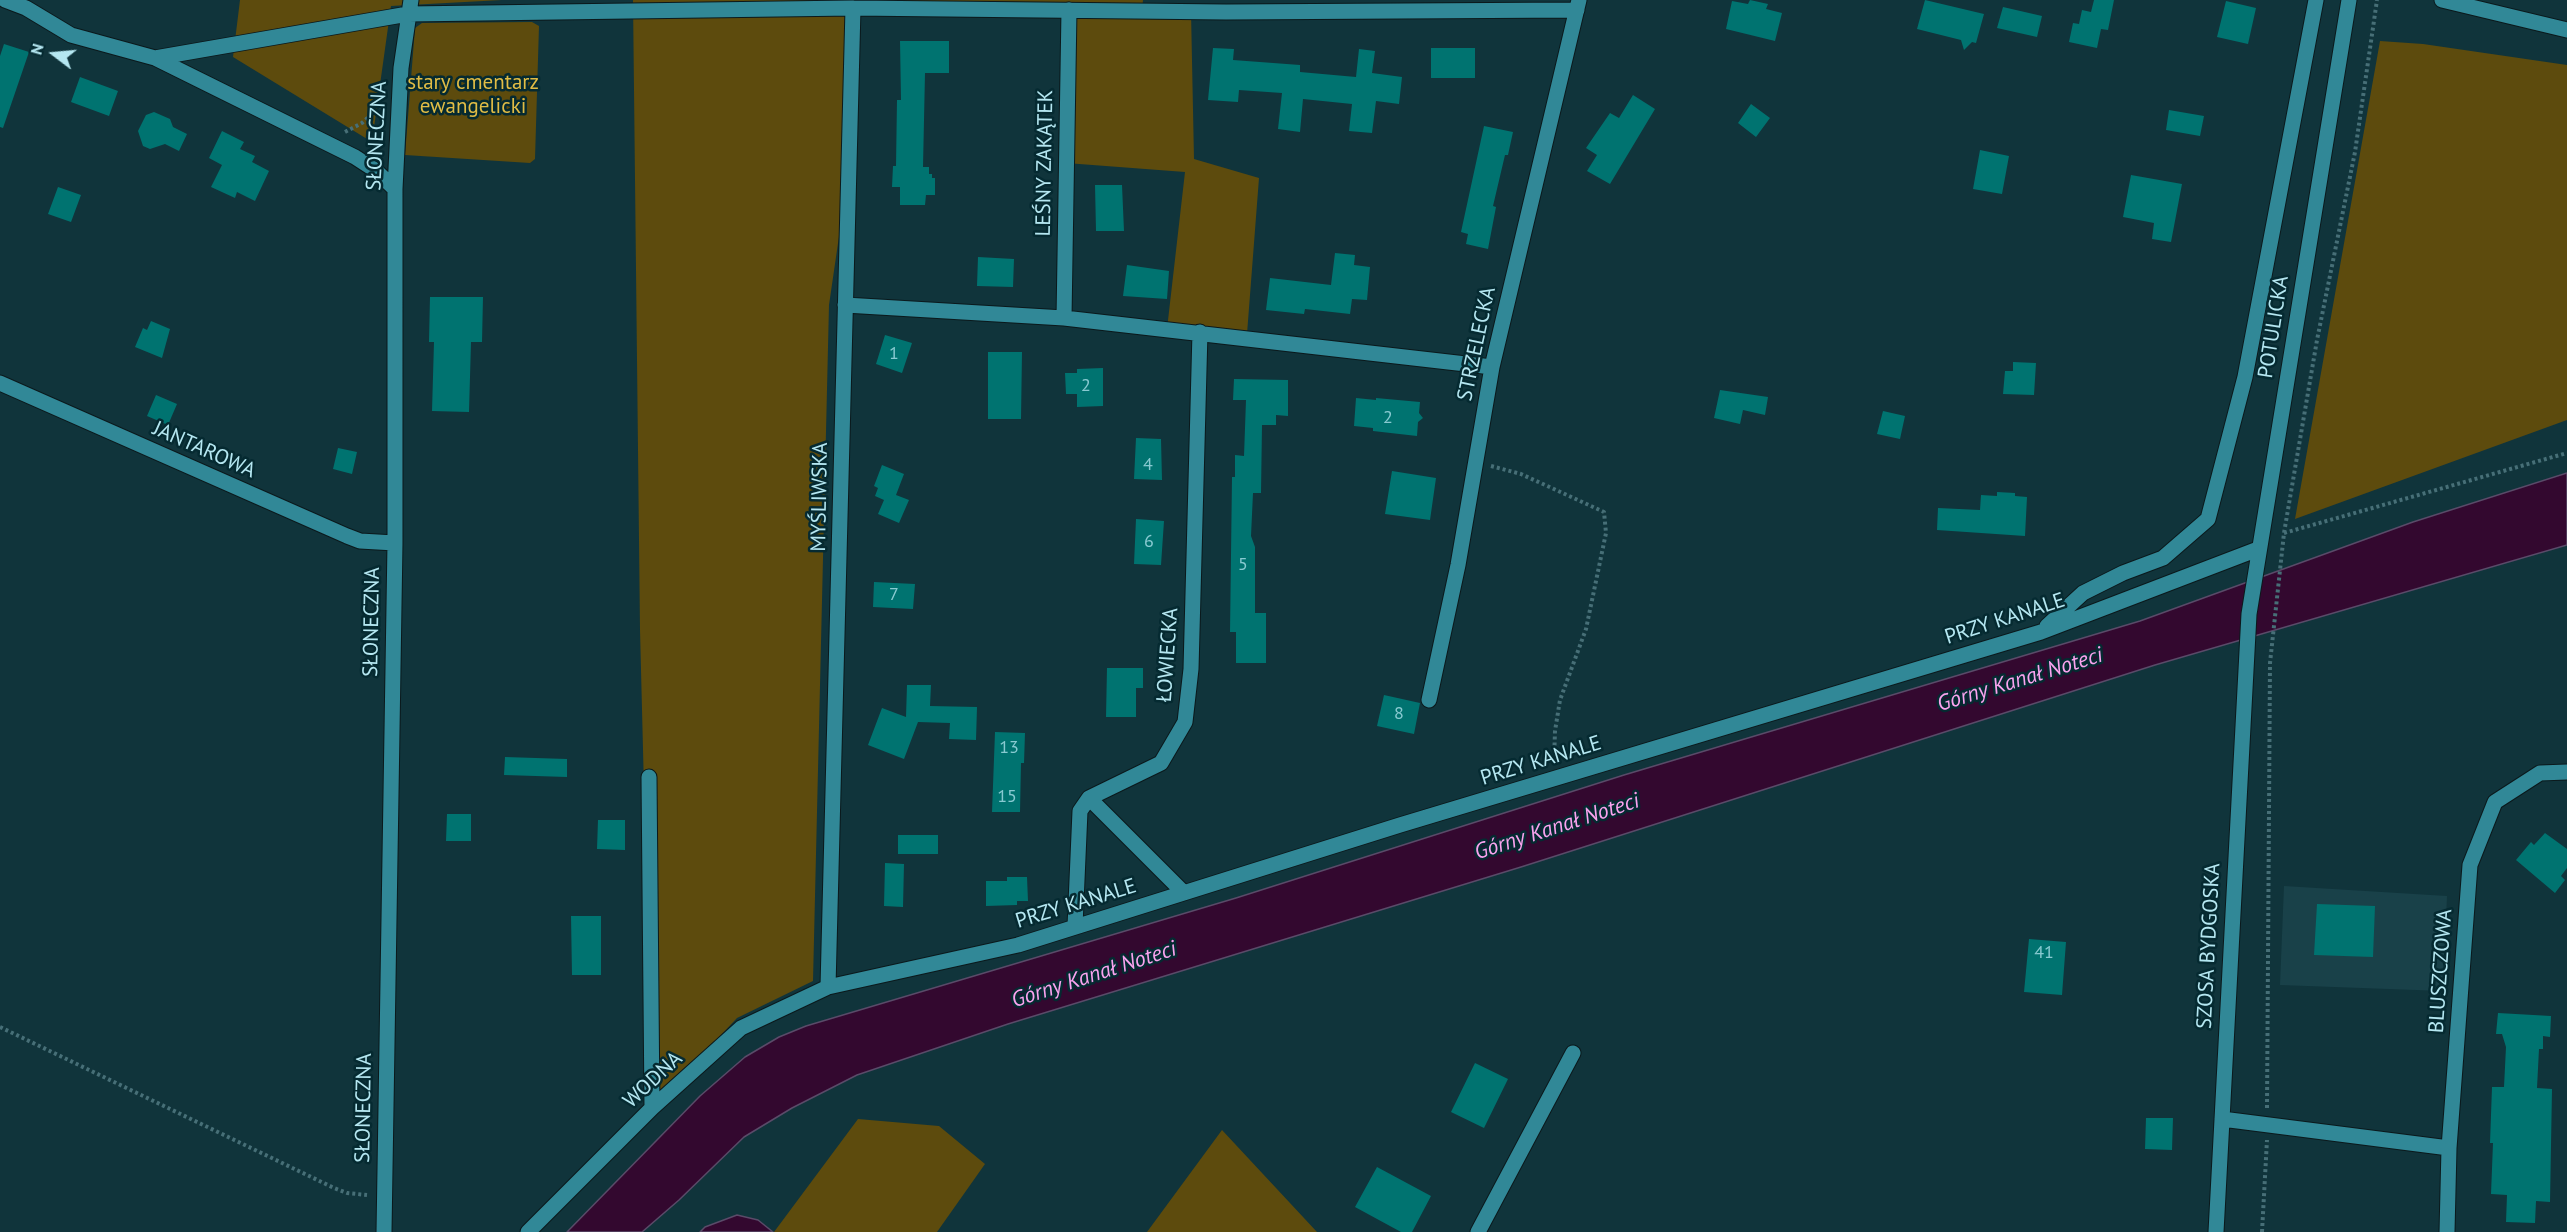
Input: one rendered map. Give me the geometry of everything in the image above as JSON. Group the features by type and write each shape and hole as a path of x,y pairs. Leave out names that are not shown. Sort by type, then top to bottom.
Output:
{"street":[{"path":"5,0 26,9 71,35 155,58 355,157 375,170 395,189"},
{"path":"2041,632 2083,593 2123,573 2163,558 2208,519 2245,377 2316,0"},
{"name":"POTULICKA","path":"2246,662 2255,568 2349,0"},
{"path":"2450,1 2567,30"},
{"path":"155,58 409,7 1069,10 1578,5"},
{"name":"STRZELECKA","path":"1430,700 1458,566 1492,367 1578,5"},
{"name":"SŁONECZNA","path":"384,1232 395,543 395,189 401,68 409,7"},
{"name":"MYŚLIWSKA","path":"828,987 853,8"},
{"name":"LEŚNY ZAKĄTEK","path":"1064,318 1069,10"},
{"path":"845,304 1064,318 1492,367"},
{"name":"ŁOWIECKA","path":"1089,798 1161,763 1185,722 1191,669 1200,332"},
{"name":"JANTAROWA","path":"0,383 347,536 360,541 395,543"},
{"name":"PRZY KANALE","path":"828,987 1018,945 1554,779 2041,632 2258,549"},
{"name":"SZOSA BYDGOSKA","path":"2216,1232 2246,662"},
{"name":"BLUSZCZOWA","path":"2447,1232 2449,1148 2470,865 2495,802 2540,773 2567,772"},
{"path":"650,777 652,1108"},
{"path":"1076,926 1080,811 1089,798 1184,893"},
{"name":"WODNA","path":"528,1232 652,1108 741,1028 828,987"},
{"path":"1478,1232 1573,1053"},
{"path":"2222,1119 2449,1148"}],"path":[{"path":"2262,1232 2267,1125 2270,663 2284,534 2317,340 2355,152 2377,0"},
{"path":"319,141 362,123 383,104 387,95"},
{"path":"2284,534 2567,453"},
{"path":"1476,462 1521,474 1604,512 1606,533 1586,629 1560,700 1555,730 1554,779"},
{"path":"0,1027 334,1188 347,1192 383,1196"}],"shaded area":[{"path":"2284,886 2447,896 2443,991 2280,985"}],"green space":[{"path":"240,0 502,0 391,6 372,142 233,57"},
{"path":"633,0 1143,0 1142,10 1191,11 1194,159 1259,178 1247,334 1167,329 1185,172 1066,163 1069,10 848,1 849,168 829,305 813,981 737,1018 652,1108 640,630"},
{"name":"stary cmentarz ewangelicki","path":"532,22 539,26 535,159 530,163 405,155 415,28 422,23"},
{"path":"2380,41 2423,44 2567,65 2567,420 2295,519"},
{"path":"858,1119 939,1126 985,1164 937,1232 774,1232"},
{"path":"1222,1130 1317,1232 1147,1232"}],"water":[{"name":"Górny Kanał Noteci","path":"2567,473 2567,545 2155,665 1521,867 1008,1024 857,1075 792,1108 744,1137 679,1200 642,1232 567,1232 700,1096 745,1057 779,1037 806,1026 1236,898 1624,775 2140,621 2413,522"},
{"path":"737,1215 758,1220 773,1232 700,1232 705,1227"}],"building":[{"path":"1750,0 1768,4 1766,9 1782,13 1775,41 1726,29 1732,1 1748,4"},
{"path":"1925,0 1984,14 1976,43 1972,42 1964,50 1961,40 1917,29"},
{"path":"2094,0 2114,0 2108,30 2101,29 2097,48 2069,42 2073,23 2079,24 2082,10 2091,12"},
{"path":"2226,1 2256,8 2248,44 2217,37"},
{"path":"2003,7 2042,16 2037,37 1997,28"},
{"path":"900,41 949,41 949,73 925,73 923,167 929,167 929,174 935,178 935,195 926,195 925,205 900,205 900,187 892,187 893,166 896,166 897,100 901,100"},
{"path":"4,44 29,52 3,128 0,127 0,56"},
{"path":"1213,48 1234,49 1233,60 1300,65 1300,72 1356,77 1359,49 1375,51 1372,73 1402,77 1399,104 1376,101 1372,133 1349,131 1352,104 1303,99 1300,132 1278,129 1282,93 1239,90 1238,102 1208,100"},
{"path":"1431,48 1475,48 1475,78 1431,78"},
{"path":"80,77 118,91 109,116 71,102"},
{"path":"1633,95 1655,109 1610,184 1587,171 1597,155 1586,148 1610,113 1619,118"},
{"path":"1751,104 1770,118 1756,137 1738,123"},
{"path":"2169,110 2204,116 2200,136 2166,130"},
{"path":"154,112 170,119 173,127 187,134 179,151 165,144 150,149 143,146 138,131 146,115"},
{"path":"1484,126 1513,132 1493,206 1496,207 1488,249 1466,244 1468,234 1461,232"},
{"path":"222,131 244,142 240,149 255,156 252,162 269,171 255,201 237,192 235,198 211,187 222,165 209,158"},
{"path":"1980,150 2009,156 2002,194 1973,189"},
{"path":"2131,175 2182,184 2171,242 2152,239 2154,223 2123,217"},
{"path":"1095,185 1122,185 1124,231 1096,231"},
{"path":"58,187 81,195 71,222 48,214"},
{"path":"1335,253 1355,255 1354,265 1370,267 1367,300 1352,299 1350,314 1305,309 1304,314 1266,310 1270,278 1331,285"},
{"path":"978,257 1014,259 1013,287 977,286"},
{"path":"1127,265 1169,271 1167,299 1123,296"},
{"path":"430,297 483,297 482,342 471,342 469,412 432,411 434,342 429,342"},
{"path":"151,321 170,329 162,358 135,347 143,328 147,330"},
{"path":"885,335 912,343 902,373 876,364"},
{"path":"988,352 1022,352 1021,419 988,419"},
{"path":"2013,362 2036,363 2034,395 2003,394 2005,371 2013,371"},
{"path":"1103,368 1103,406 1077,407 1077,394 1066,394 1065,373 1077,373 1077,369"},
{"path":"1234,379 1288,380 1288,416 1276,415 1276,425 1262,425 1261,493 1253,493 1251,536 1255,547 1255,613 1266,613 1266,663 1236,663 1236,632 1230,632 1232,477 1235,477 1235,455 1244,456 1246,400 1233,400"},
{"path":"1720,390 1768,397 1765,415 1743,410 1740,424 1714,418"},
{"path":"156,395 177,404 168,425 147,416"},
{"path":"1356,398 1420,402 1419,413 1423,418 1418,422 1417,436 1373,431 1373,428 1354,426"},
{"path":"1883,411 1905,416 1900,439 1877,434"},
{"path":"1136,438 1161,439 1162,480 1134,479"},
{"path":"338,448 357,452 352,474 333,469"},
{"path":"882,465 904,474 896,495 909,500 899,523 878,514 884,500 875,496 878,488 874,486"},
{"path":"1392,471 1436,478 1430,520 1385,514"},
{"path":"1997,492 2015,493 2015,496 2027,497 2025,536 1937,530 1938,508 1980,510 1981,495 1997,496"},
{"path":"1136,519 1164,521 1161,565 1134,564"},
{"path":"874,582 915,584 913,609 873,607"},
{"path":"1107,668 1143,668 1143,688 1136,688 1136,717 1106,717"},
{"path":"907,685 931,685 930,706 977,707 976,740 949,739 950,723 918,722 904,759 868,745 882,708 906,717"},
{"path":"1384,695 1420,703 1414,734 1377,726"},
{"path":"995,732 1025,733 1024,763 1021,763 1020,812 992,812"},
{"path":"505,757 567,759 567,777 504,775"},
{"path":"447,814 471,814 471,841 446,841"},
{"path":"598,820 625,820 625,850 597,849"},
{"path":"2545,833 2567,849 2567,868 2561,876 2565,880 2555,893 2516,860 2531,842 2534,845"},
{"path":"898,835 938,835 938,854 898,854"},
{"path":"885,863 904,864 903,907 884,906"},
{"path":"1007,877 1027,877 1028,901 1017,901 1017,905 986,906 986,881 1007,881"},
{"path":"2317,904 2375,906 2373,957 2314,955"},
{"path":"571,916 601,916 601,975 572,975"},
{"path":"2029,939 2066,942 2062,995 2024,992"},
{"path":"2498,1013 2551,1016 2550,1037 2543,1036 2543,1049 2539,1049 2537,1088 2552,1089 2550,1202 2536,1201 2535,1223 2506,1222 2507,1195 2491,1194 2492,1087 2504,1087 2506,1047 2502,1034 2496,1034"},
{"path":"1475,1063 1508,1079 1484,1128 1451,1112"},
{"path":"2146,1118 2173,1118 2172,1150 2145,1149"},
{"path":"1377,1167 1431,1196 1412,1232 1401,1232 1355,1207"}]}
